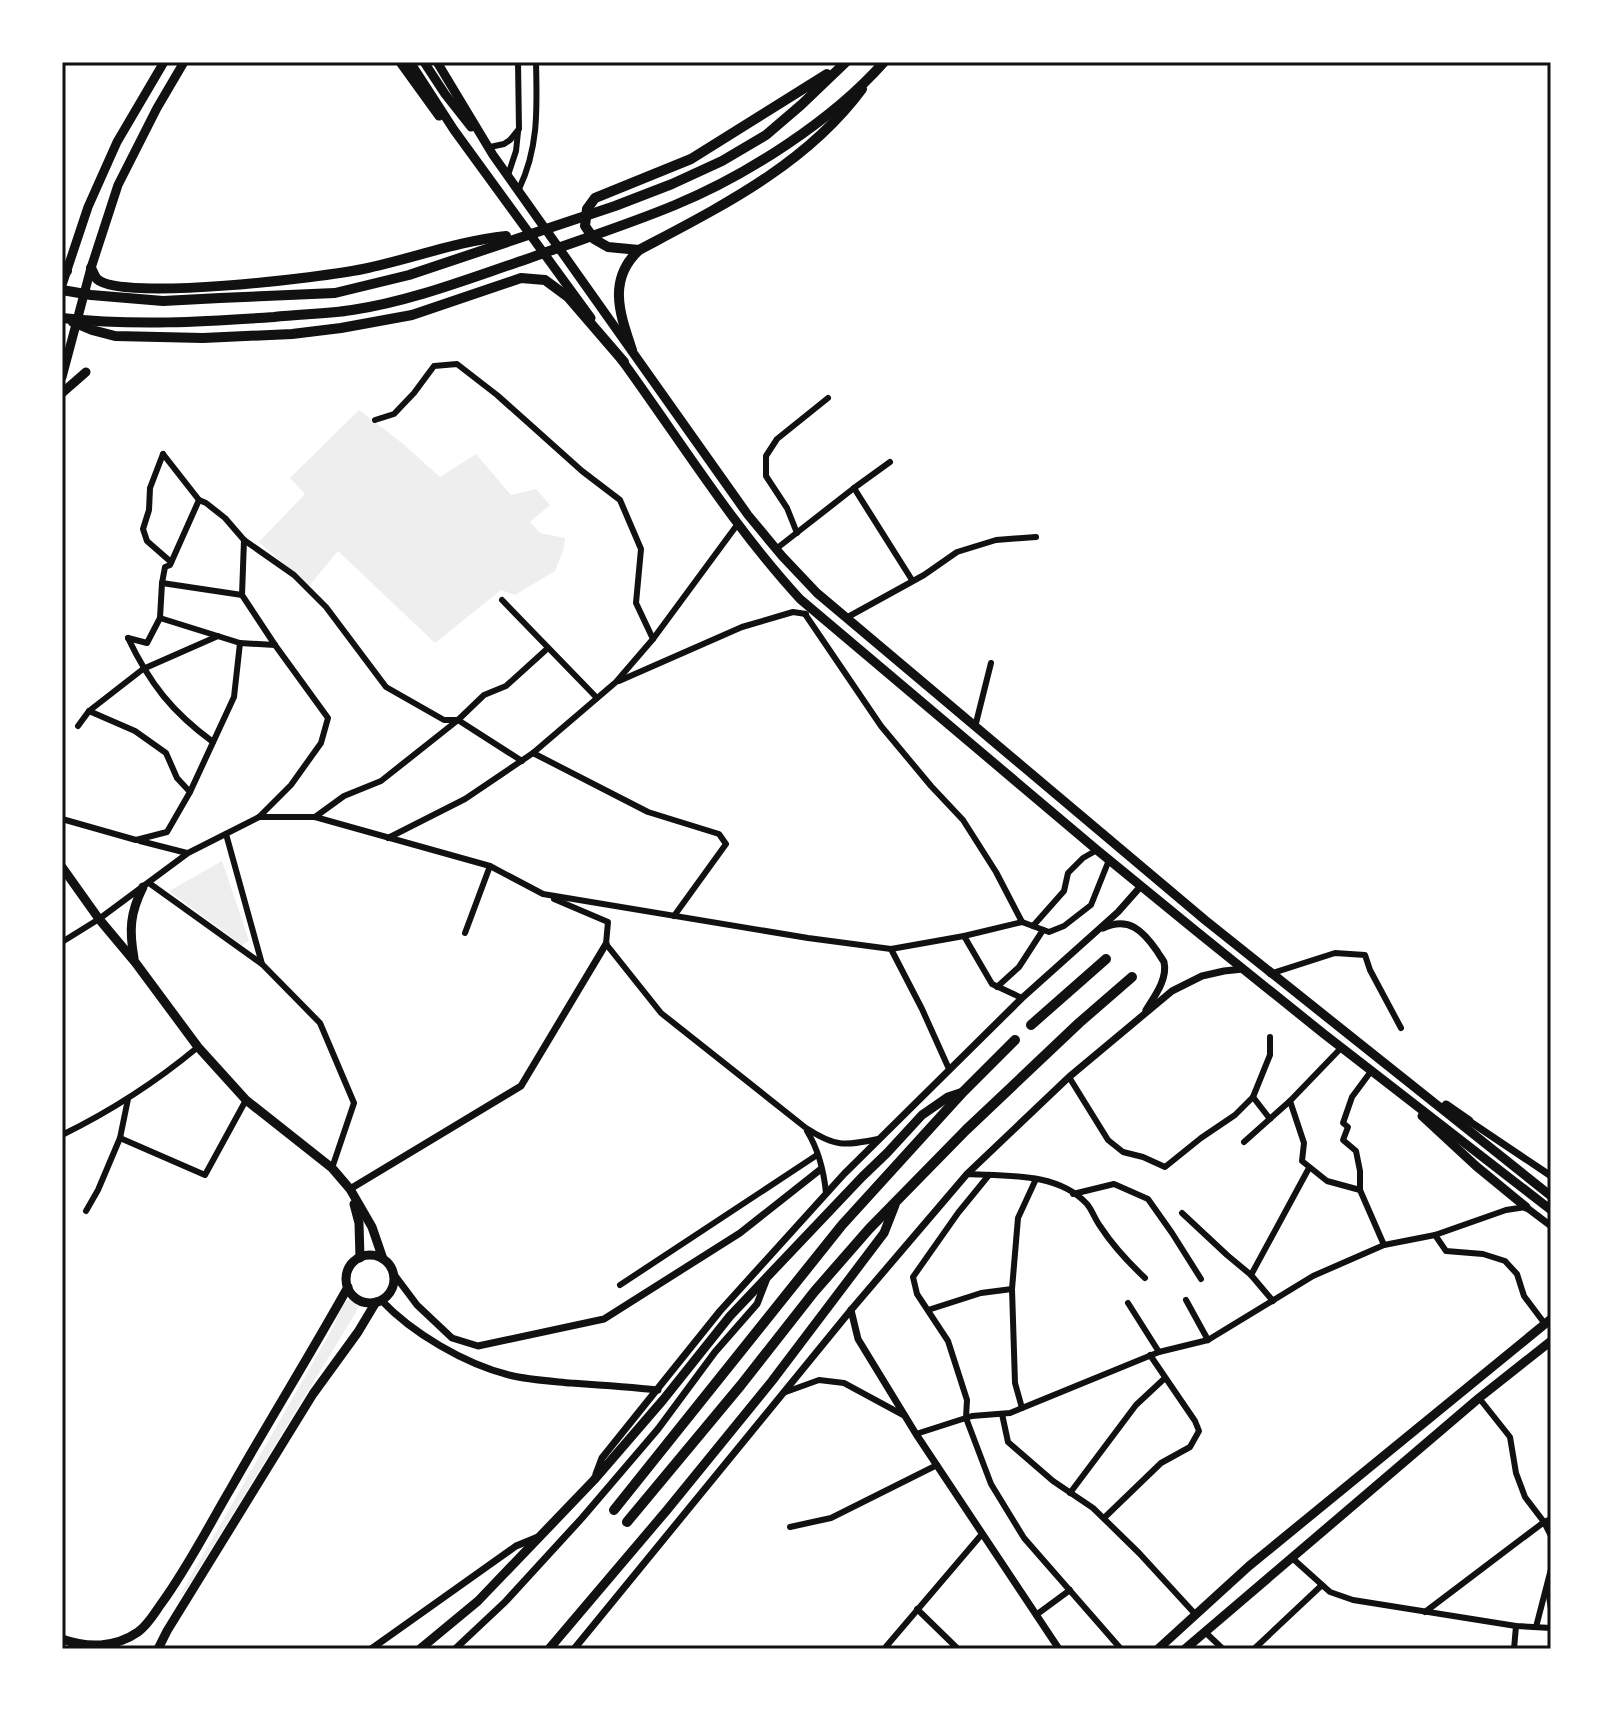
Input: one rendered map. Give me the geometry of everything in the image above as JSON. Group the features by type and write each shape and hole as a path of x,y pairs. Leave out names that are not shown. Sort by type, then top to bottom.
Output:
{"highway":[{"path":"62,287 91,295 163,301 335,293 409,275 615,206 709,167 766,135 846,62"},
{"path":"639,250 608,247 594,239 585,226 587,209 595,198 691,159 846,62"},
{"path":"632,350 618,295 620,279 632,257 639,250 731,201 782,167 826,131 880,66"},
{"path":"63,318 152,323 229,320 352,310 414,296 676,205 718,186 818,123 880,66"},
{"path":"91,268 97,279 127,287 186,288 263,283 321,277 496,237 524,235"},
{"path":"63,318 115,336 203,338 292,334 412,315 521,278 545,280 568,297 624,362"},
{"path":"1031,1025 1106,959"},
{"path":"627,1522 869,1229 966,1130 1132,977"},
{"path":"614,1510 842,1225 963,1092 1015,1040"}],"main road":[{"path":"62,287 64,272 88,207 117,142 164,62"},
{"path":"62,377 91,268 118,185 184,62"},
{"path":"400,62 436,113 454,130"},
{"path":"410,62 454,130 624,362 737,525 800,599 1109,860 1551,1213"},
{"path":"424,62 519,189 748,515 817,593 1270,974 1551,1196"},
{"path":"437,62 491,151"},
{"path":"62,393 86,372"},
{"path":"818,615 846,618"},
{"path":"62,867 198,1047 246,1100 332,1168 350,1189 372,1227 383,1259 393,1273 392,1289 378,1301 313,1394 159,1648"},
{"path":"135,962 130,921 146,885"},
{"path":"1383,1062 1469,1121"},
{"path":"1374,1071 1476,1166 1526,1207"},
{"path":"420,1649 478,1601 594,1480 770,1271 922,1115 948,1097 963,1092"},
{"path":"350,1189 359,1223 360,1258"},
{"path":"549,1649 772,1381 884,1233 896,1201"},
{"path":"378,1301 362,1301 351,1293 347,1273 360,1258 372,1255 383,1259"},
{"path":"62,1639 75,1644 104,1646 125,1639 146,1625 181,1577 348,1287"},
{"path":"1158,1649 1249,1566 1548,1322"},
{"path":"1185,1649 1479,1398 1551,1341"}],"street":[{"path":"508,175 519,129 518,62"},
{"path":"519,189 530,162 537,128 536,62"},
{"path":"491,151 510,140 519,129"},
{"path":"375,420 394,414 434,366 457,364 497,395 572,463 620,500 641,549 636,603 653,639"},
{"path":"797,533 787,508 766,476 766,456 777,439 828,398"},
{"path":"171,562 147,541 143,529 149,510 150,488 163,454 199,500 225,518 244,540 294,575 326,607 386,687 444,720 458,720 522,761"},
{"path":"776,549 890,462"},
{"path":"854,488 912,580"},
{"path":"199,500 170,565 165,567 160,618 147,643 128,638 143,669 169,703 213,742"},
{"path":"387,838 465,799 522,761 616,682 653,639 737,525"},
{"path":"846,618 924,575 957,552 996,540 1036,537"},
{"path":"62,942 99,919 188,853 259,817 291,785 321,743 328,718 242,595 244,540"},
{"path":"162,583 242,595"},
{"path":"502,600 597,698"},
{"path":"616,682 742,627 793,612 818,615"},
{"path":"805,614 881,726 963,820 996,872 1022,922"},
{"path":"160,618 240,643 275,645"},
{"path":"78,726 89,711 143,669 218,636"},
{"path":"136,840 167,832 190,792 234,697 240,643"},
{"path":"315,817 344,796 381,781 458,720 484,695 506,686 548,648"},
{"path":"975,727 991,663"},
{"path":"89,711 135,731 166,753 177,778 190,792"},
{"path":"533,753 648,812 719,834 726,844 674,916"},
{"path":"259,817 315,817 490,866 543,894 608,922 606,944 521,1086 350,1189"},
{"path":"62,819 188,853"},
{"path":"226,834 262,964"},
{"path":"1033,926 1064,891 1068,873 1083,858 1097,850"},
{"path":"543,894 891,949 1022,922 1049,932 1064,926 1091,905 1109,860"},
{"path":"465,933 490,866"},
{"path":"146,885 262,964 320,1023 354,1103 332,1168"},
{"path":"594,1480 602,1458 720,1311 826,1193 949,1069 1118,912 1141,886"},
{"path":"1094,933 1116,923 1129,925 1149,940 1164,961 1163,979 1144,1014"},
{"path":"997,987 1019,967 1043,930"},
{"path":"964,936 992,984 1022,998"},
{"path":"606,944 661,1013 806,1128 822,1138 848,1145 878,1139"},
{"path":"891,949 949,1069"},
{"path":"1270,974 1335,953 1365,955 1401,1028"},
{"path":"574,1649 851,1310 967,1174 1069,1077 1172,991 1202,976 1243,969"},
{"path":"1069,1077 1108,1140 1123,1152 1165,1167 1235,1115 1253,1097 1270,1055 1270,1037"},
{"path":"62,1135 128,1099 198,1047"},
{"path":"1244,1142 1290,1101 1342,1047"},
{"path":"1374,1071 1352,1097 1343,1123 1348,1127 1343,1140 1356,1151 1360,1190 1384,1245"},
{"path":"1253,1097 1270,1119"},
{"path":"86,1211 120,1138 128,1099"},
{"path":"120,1138 205,1175 246,1100"},
{"path":"1290,1101 1304,1143 1302,1161 1327,1181 1360,1190"},
{"path":"1469,1121 1551,1176"},
{"path":"806,1128 814,1141 826,1193"},
{"path":"620,1285 817,1155"},
{"path":"1251,1275 1309,1168"},
{"path":"393,1273 417,1305 452,1338 478,1346 604,1319 740,1233 821,1169"},
{"path":"967,1174 1019,1176 1064,1187 1086,1204 1124,1258 1145,1278"},
{"path":"989,1175 913,1277 917,1294 948,1341 967,1400 966,1418 991,1484 1024,1538 1121,1649"},
{"path":"1022,1408 1015,1383 1012,1289 1018,1218 1036,1179"},
{"path":"1073,1194 1114,1184 1148,1199 1201,1279"},
{"path":"916,1434 966,1418 1010,1413 1150,1355 1208,1340 1313,1276 1384,1245 1435,1235 1506,1210 1526,1207 1551,1226"},
{"path":"1182,1213 1251,1275 1273,1301"},
{"path":"1537,1215 1551,1213"},
{"path":"1435,1235 1446,1251 1483,1254 1505,1261 1517,1274 1524,1296 1548,1322"},
{"path":"455,1649 514,1592 658,1429 715,1352 757,1304 770,1271"},
{"path":"928,1310 981,1293 1012,1289"},
{"path":"1186,1300 1208,1340"},
{"path":"378,1301 417,1332 446,1349 508,1375 658,1390"},
{"path":"1128,1303 1159,1352"},
{"path":"851,1310 858,1339 916,1434 1059,1649"},
{"path":"446,1349 452,1338"},
{"path":"1104,1518 1161,1463 1190,1447 1199,1431 1150,1355"},
{"path":"1070,1493 1136,1405 1165,1378"},
{"path":"783,1393 819,1380 844,1383 906,1417"},
{"path":"1479,1398 1510,1437 1516,1473 1525,1497 1548,1521 1551,1535"},
{"path":"1002,1414 1008,1442 1053,1481 1104,1518 1196,1615"},
{"path":"790,1527 831,1518 937,1465"},
{"path":"1425,1612 1548,1521"},
{"path":"884,1649 982,1534"},
{"path":"371,1649 516,1546 540,1536"},
{"path":"1291,1557 1330,1592 1353,1600 1516,1626 1551,1628"},
{"path":"1536,1627 1551,1569"},
{"path":"1254,1649 1322,1585"},
{"path":"1547,1586 1551,1609"},
{"path":"1036,1615 1070,1590"},
{"path":"917,1609 958,1649"},
{"path":"1514,1649 1516,1626"},
{"path":"1205,1632 1223,1649"}],"shaded area":[{"path":"359,410 440,477 476,454 511,495 536,489 550,505 530,522 540,533 565,538 555,571 515,595 501,590 435,643 338,551 309,586 259,542 305,494 290,478"},
{"path":"222,861 249,941 242,945 169,891"},
{"path":"348,1300 359,1305 355,1314 185,1592 179,1597 344,1303"}]}
